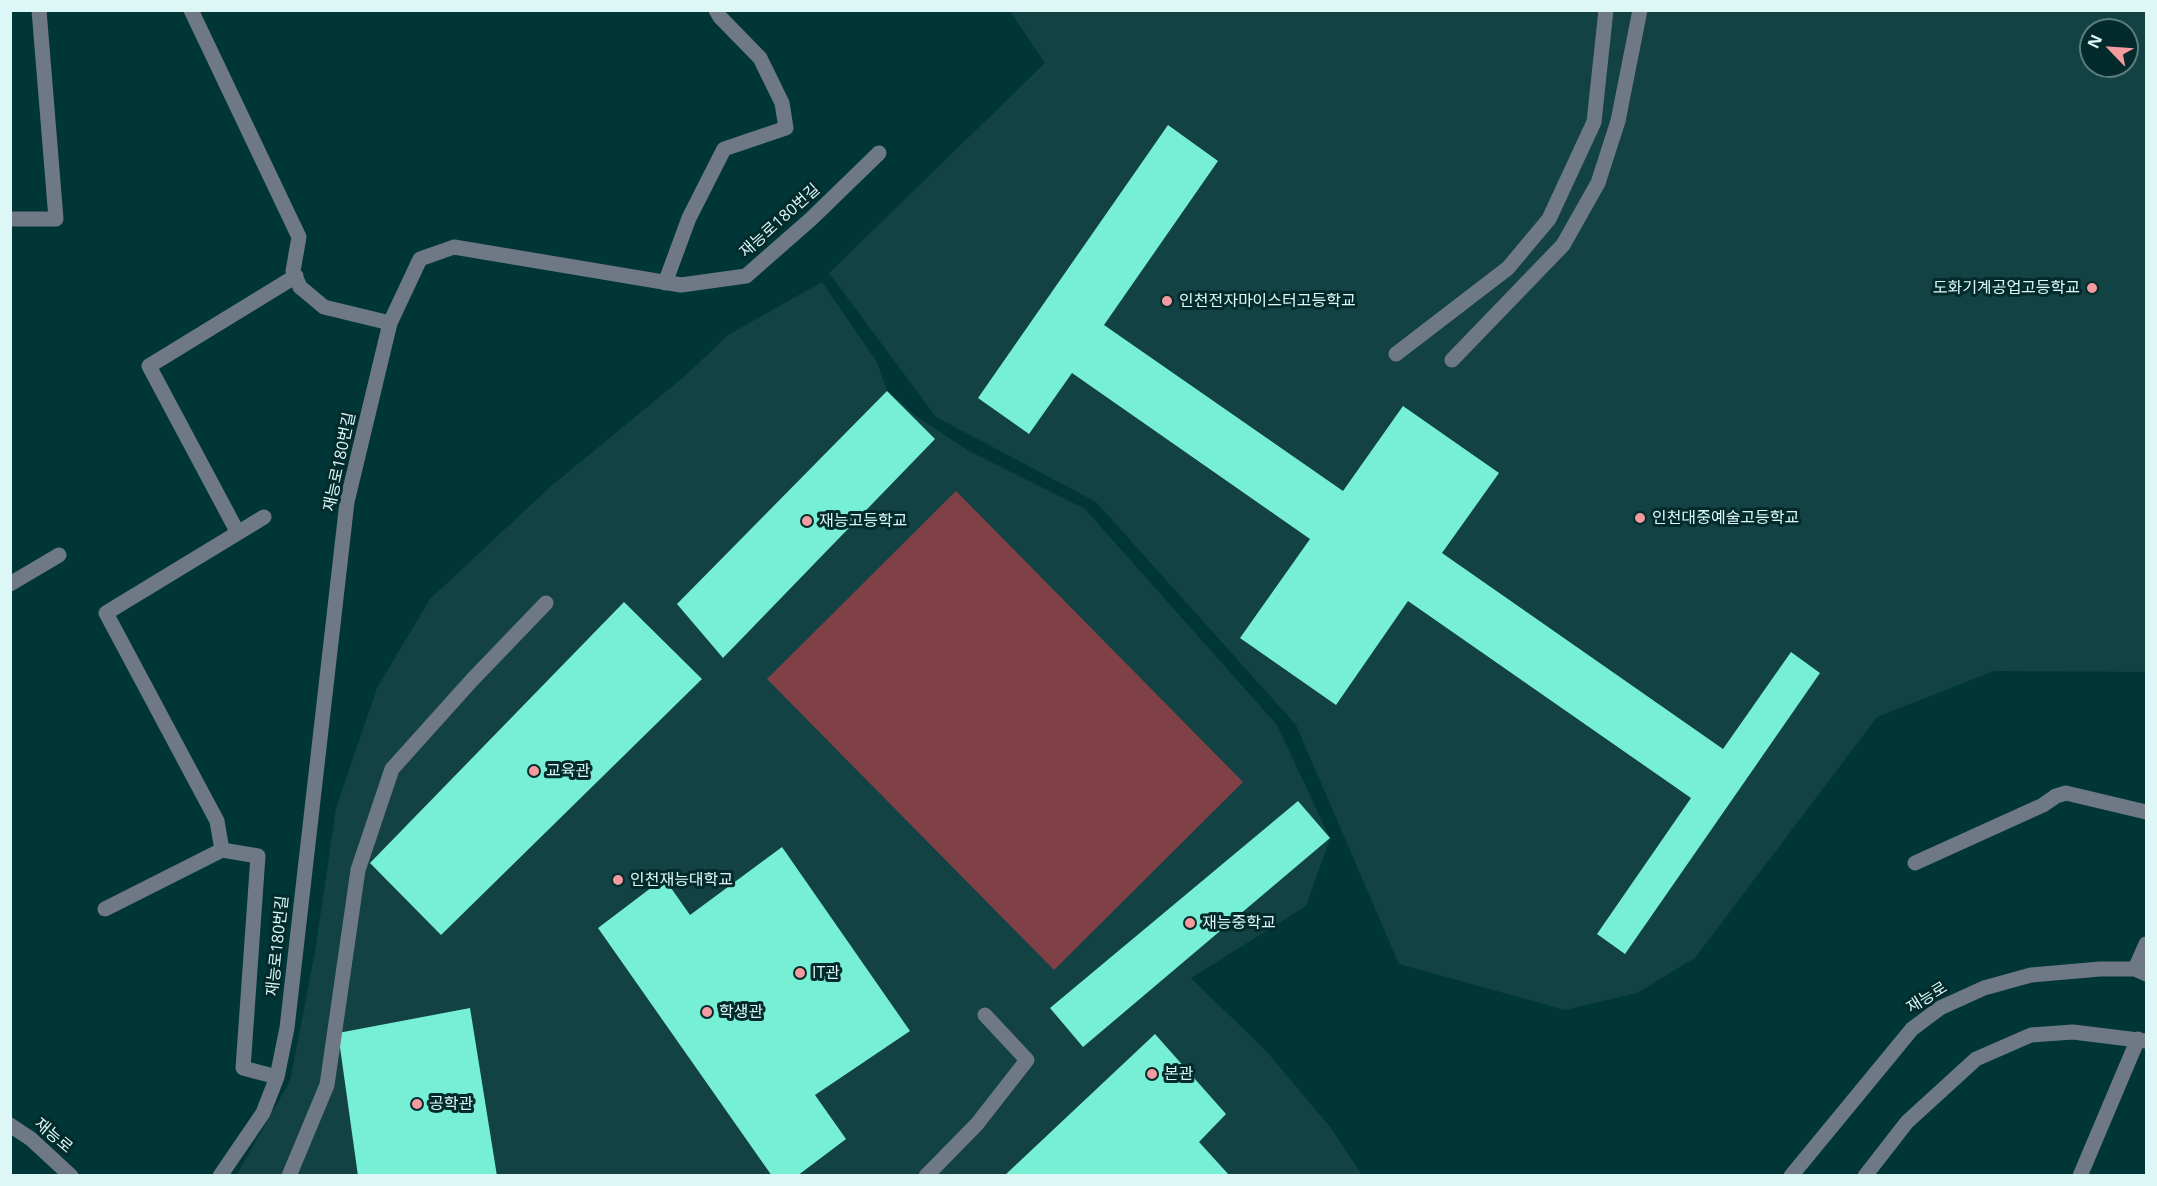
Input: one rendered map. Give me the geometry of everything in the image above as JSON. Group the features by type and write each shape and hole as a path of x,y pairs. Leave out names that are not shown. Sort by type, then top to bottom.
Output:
{"street":[{"path":"10,219 56,219 39,10"},
{"path":"191,10 299,237 293,271 300,287 324,307 390,323"},
{"path":"665,283 689,218 724,149 786,128 783,103 760,58 716,10"},
{"path":"1396,354 1508,268 1549,219 1594,122 1606,10"},
{"path":"1452,360 1563,245 1598,183 1618,121 1640,10"},
{"name":"재능로180번길","path":"220,1176 263,1113 276,1077 287,1028 347,502 390,323 420,259 454,247 681,285 746,276 811,219 879,153"},
{"path":"238,533 149,366 296,276"},
{"path":"222,850 217,821 106,614 264,517"},
{"path":"10,584 59,555"},
{"path":"289,1176 327,1085 358,870 392,769 472,680 546,603"},
{"path":"1916,863 2043,805 2056,796 2066,794 2146,812"},
{"path":"105,909 222,850 258,856 243,1068 276,1077"},
{"path":"2141,972 2146,944"},
{"name":"재능로","path":"1791,1176 1912,1029 1940,1008 1984,988 2031,975 2066,971 2141,972"},
{"path":"926,1176 977,1124 1027,1060 985,1015"},
{"path":"1865,1176 1907,1122 1976,1059 2031,1035 2073,1032 2142,1040 2080,1176"},
{"name":"재능로","path":"10,1125 31,1139 71,1176"}],"shaded area":[{"path":"1010,11 2146,11 2146,672 1994,671 1877,717 1695,958 1637,993 1565,1010 1399,964 1296,725 1096,502 936,417 829,273 1045,63"},
{"path":"822,282 877,362 887,391 915,415 969,451 1085,509 1277,725 1330,838 1306,906 1191,978 1267,1052 1331,1128 1360,1175 236,1176 290,1081 315,952 336,808 377,688 430,599 550,487 686,375 728,335"},
{"path":"956,491 1243,782 1054,970 767,679"}],"building":[{"path":"1168,125 1218,161 1104,325 1343,491 1403,406 1499,473 1442,553 1723,749 1791,652 1820,673 1625,954 1597,934 1691,798 1408,601 1336,705 1240,638 1310,539 1072,373 1029,434 978,398"},
{"name":"재능고등학교","path":"887,391 935,439 723,658 677,604"},
{"name":"교육관","path":"624,602 702,679 441,935 370,863"},
{"name":"재능중학교","path":"1298,801 1330,838 1083,1047 1050,1008"},
{"path":"782,847 910,1031 815,1095 846,1139 797,1176 772,1176 598,928 664,878 690,915"},
{"name":"공학관","path":"470,1008 497,1176 358,1176 338,1033"},
{"name":"본관","path":"1155,1034 1226,1114 1199,1142 1230,1176 1004,1176"}],"place":[{"name":"도화기계공업고등학교","path":"2092,288"},
{"name":"인천전자마이스터고등학교","path":"1167,301"},
{"name":"인천대중예술고등학교","path":"1640,518"},
{"name":"재능고등학교","path":"807,521"},
{"name":"교육관","path":"534,771"},
{"name":"인천재능대학교","path":"618,880"},
{"name":"재능중학교","path":"1190,923"},
{"name":"IT관","path":"800,973"},
{"name":"학생관","path":"707,1012"},
{"name":"본관","path":"1152,1074"},
{"name":"공학관","path":"417,1104"}]}
